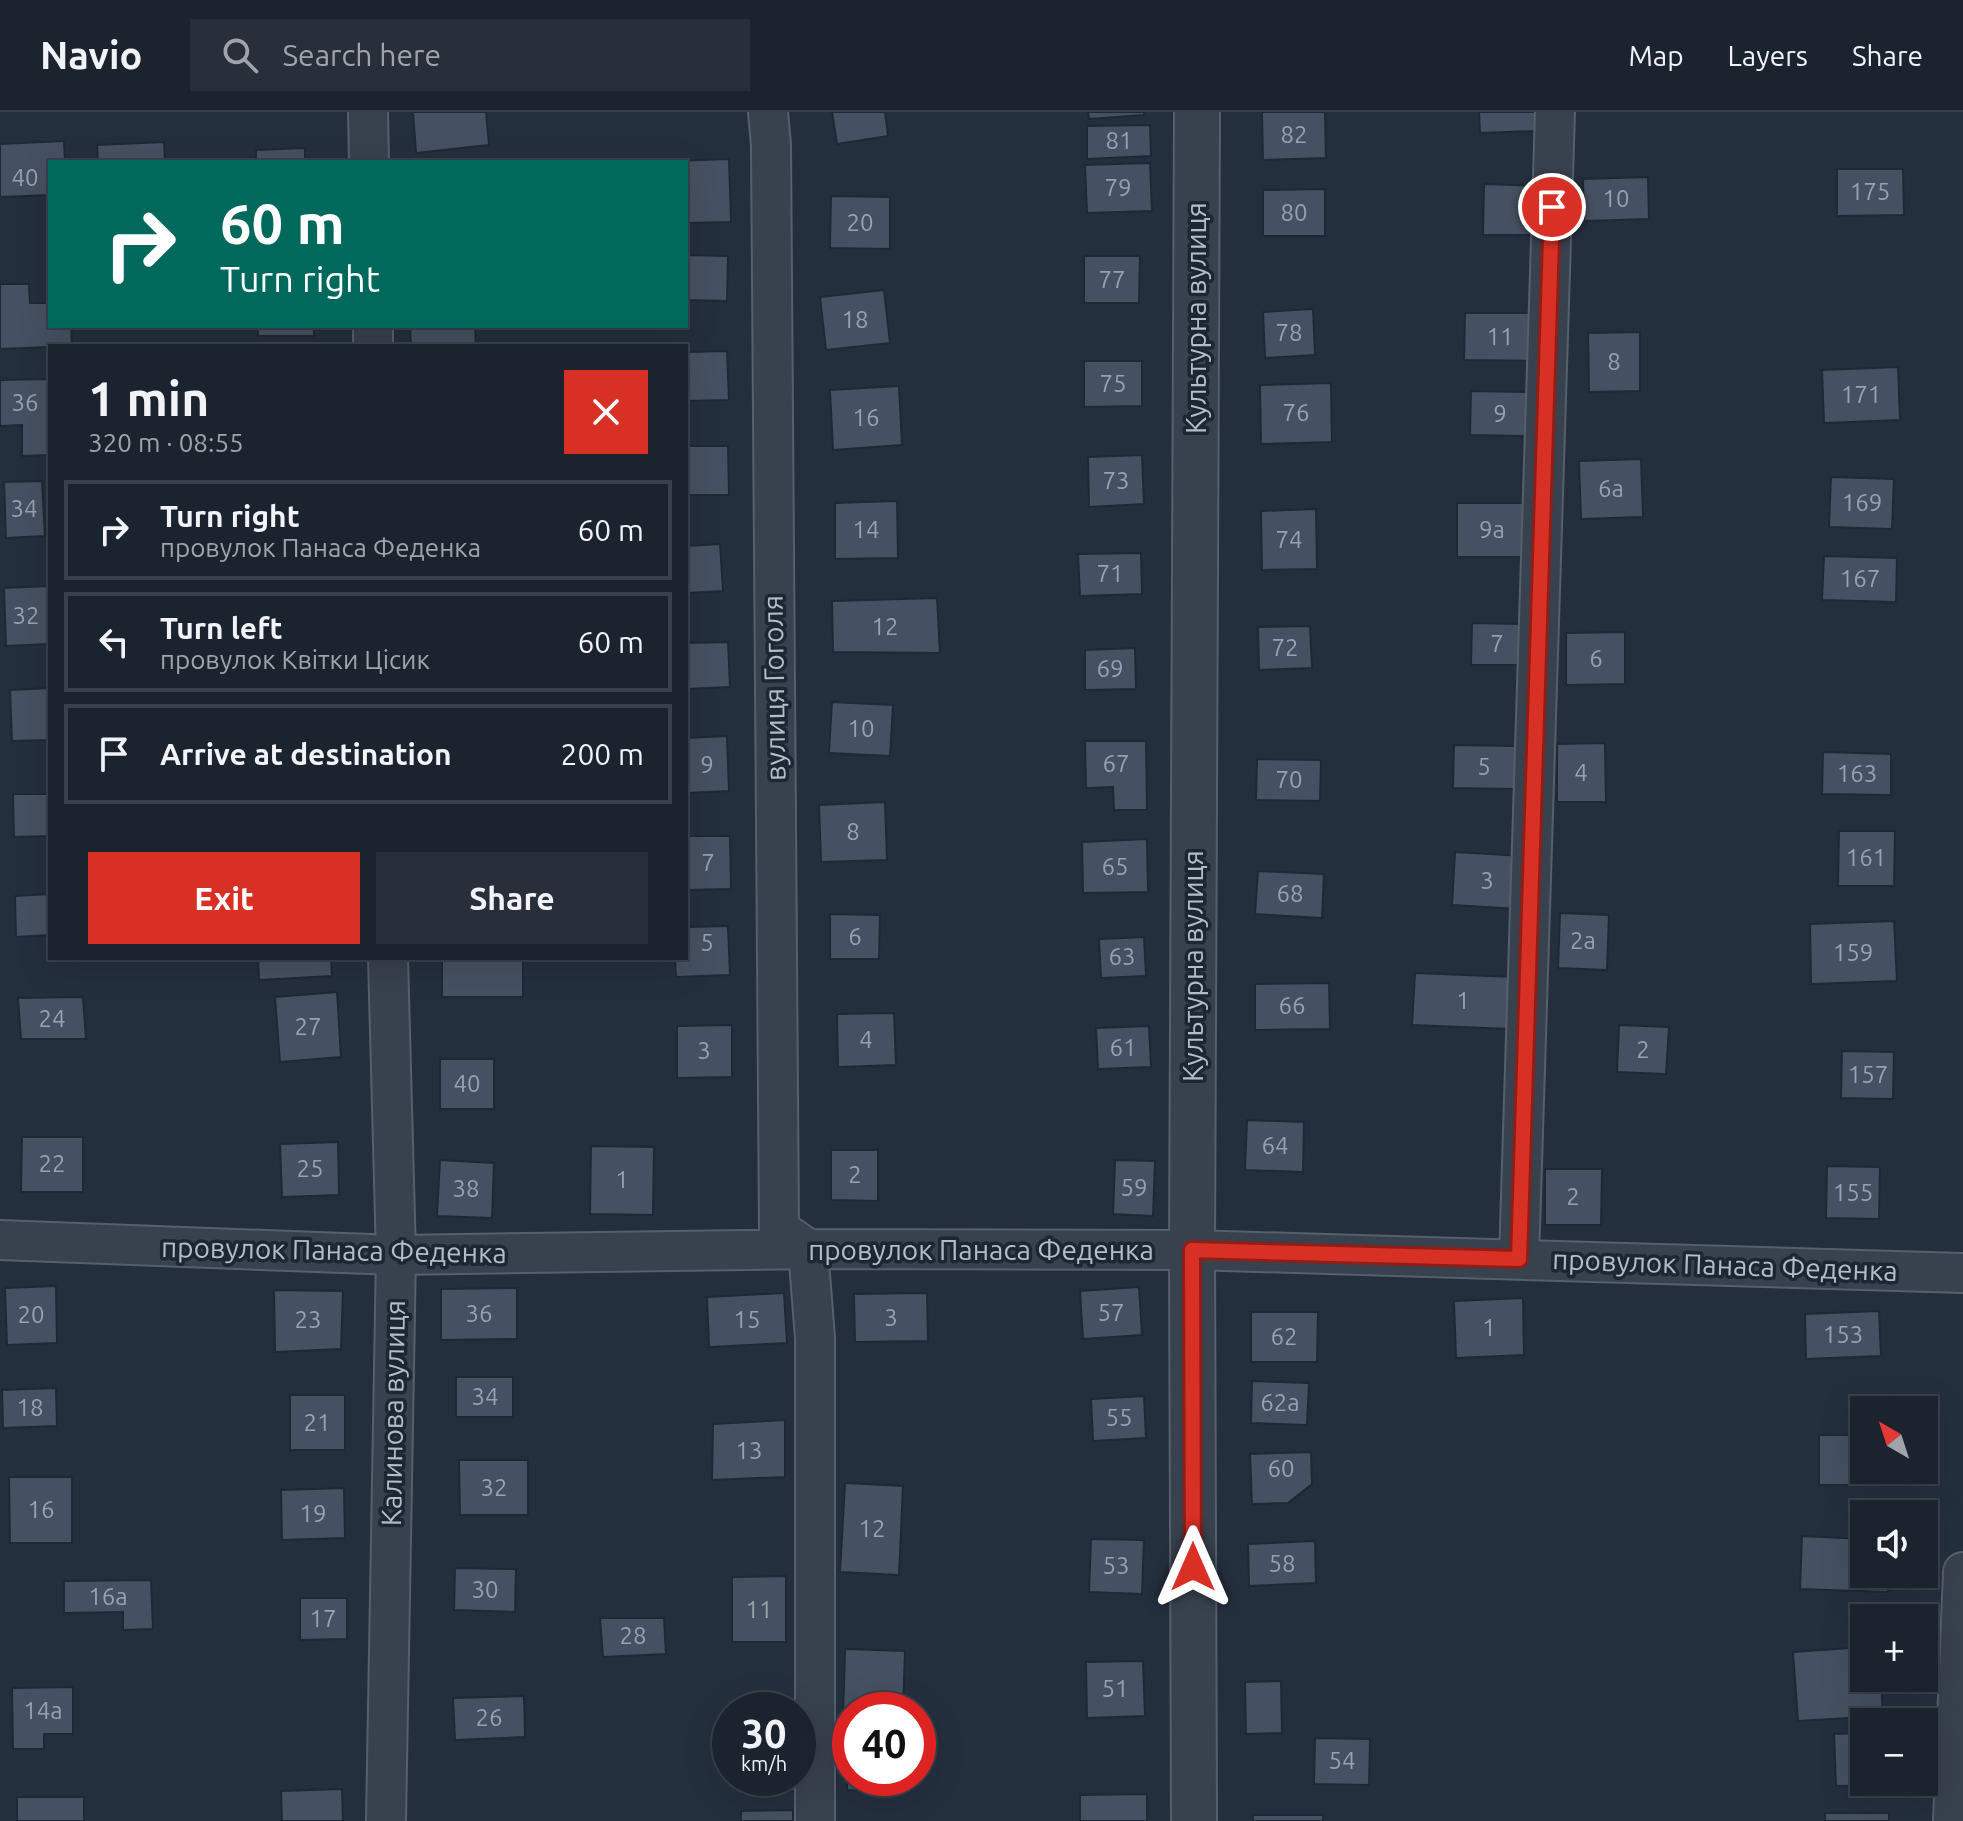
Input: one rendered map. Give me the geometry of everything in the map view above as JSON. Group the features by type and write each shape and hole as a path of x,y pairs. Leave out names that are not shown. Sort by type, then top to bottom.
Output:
{"street":[{"path":"368,112 369,160"},
{"name":"вулиця Гоголя","path":"768,112 771,145 779,1229 808,1249"},
{"name":"Культурна вулиця","path":"1194,1821 1192,1250 1197,112"},
{"path":"1519,1259 1555,112"},
{"name":"Калинова вулиця","path":"386,1821 396,1255 388,960"},
{"name":"провулок Панаса Феденка","path":"0,1240 396,1255 808,1249 1192,1250 1963,1273"},
{"path":"808,1249 815,1338 815,1821"},
{"path":"1953,1821 1963,1572"}],"building":[{"path":"413,112 486,112 489,145 416,153"},
{"path":"832,112 885,112 888,136 837,144"},
{"path":"1088,112 1144,112 1144,115 1089,119"},
{"path":"1262,112 1325,112 1326,158 1263,160"},
{"path":"1479,112 1535,112 1536,131 1480,133"},
{"path":"1150,125 1151,156 1087,159 1087,126"},
{"path":"64,141 65,160 48,160 48,195 0,197 0,144"},
{"path":"164,142 165,160 98,160 97,145"},
{"path":"305,148 305,160 256,160 256,150"},
{"path":"729,159 731,222 688,223 688,160"},
{"path":"1150,163 1152,211 1087,213 1085,165"},
{"path":"1837,169 1903,169 1904,215 1837,216"},
{"path":"1648,177 1649,219 1584,221 1583,179"},
{"path":"1484,184 1536,186 1534,235 1483,235"},
{"path":"1325,189 1325,236 1263,236 1263,190"},
{"path":"831,196 890,197 890,249 830,248"},
{"path":"688,255 728,256 727,301 688,300"},
{"path":"1084,256 1140,256 1139,303 1084,303"},
{"path":"0,284 29,284 30,303 48,303 48,328 71,328 72,344 0,349"},
{"path":"884,290 890,343 826,350 820,297"},
{"path":"1313,309 1315,355 1265,358 1263,312"},
{"path":"1465,313 1535,313 1535,361 1464,360"},
{"path":"258,328 314,328 314,336 258,336"},
{"path":"410,328 475,328 476,344 411,344"},
{"path":"1640,332 1640,391 1589,392 1588,333"},
{"path":"727,351 729,400 688,401 688,352"},
{"path":"1084,361 1142,361 1142,406 1084,407"},
{"path":"1898,367 1900,420 1824,423 1822,370"},
{"path":"48,379 48,455 22,456 22,425 0,426 0,380"},
{"path":"1331,383 1332,442 1261,444 1260,385"},
{"path":"899,386 902,445 833,450 830,390"},
{"path":"1471,391 1530,392 1529,436 1470,435"},
{"path":"688,446 728,446 729,495 688,495"},
{"path":"1142,455 1144,504 1089,507 1088,457"},
{"path":"1641,459 1643,517 1581,519 1579,461"},
{"path":"1831,477 1894,479 1892,529 1829,527"},
{"path":"42,481 45,536 6,538 4,482"},
{"path":"897,501 898,558 835,559 835,503"},
{"path":"1457,503 1527,503 1527,557 1457,557"},
{"path":"1316,509 1317,569 1262,570 1261,511"},
{"path":"720,544 723,591 688,593 688,546"},
{"path":"1141,553 1142,594 1080,596 1078,554"},
{"path":"1824,556 1897,558 1896,602 1822,600"},
{"path":"47,586 48,644 6,646 4,588"},
{"path":"937,598 940,653 833,652 832,601"},
{"path":"1472,623 1522,624 1521,665 1471,665"},
{"path":"1310,626 1312,668 1259,670 1258,627"},
{"path":"1625,632 1625,684 1566,685 1566,633"},
{"path":"728,642 730,687 688,689 688,643"},
{"path":"1135,648 1136,689 1085,690 1085,650"},
{"path":"48,688 48,740 12,741 10,690"},
{"path":"832,702 893,705 890,756 829,753"},
{"path":"727,736 729,791 688,793 688,738"},
{"path":"1085,741 1146,741 1147,810 1114,810 1113,787 1086,788"},
{"path":"1605,743 1606,802 1557,802 1557,744"},
{"path":"1454,745 1516,746 1515,789 1453,788"},
{"path":"1823,752 1891,754 1891,795 1822,794"},
{"path":"1257,759 1321,760 1320,801 1256,800"},
{"path":"13,794 48,794 48,836 14,837"},
{"path":"885,802 887,860 821,862 819,805"},
{"path":"1839,831 1895,831 1894,886 1838,886"},
{"path":"688,836 730,836 731,889 688,890"},
{"path":"1147,839 1148,892 1083,893 1082,842"},
{"path":"1455,852 1523,856 1519,909 1452,905"},
{"path":"1258,871 1324,874 1322,918 1255,914"},
{"path":"48,894 48,935 16,937 15,896"},
{"path":"1560,913 1609,915 1607,970 1558,968"},
{"path":"830,914 880,915 879,959 830,959"},
{"path":"1894,921 1897,981 1811,984 1810,924"},
{"path":"728,926 730,975 676,977 675,960 688,960 688,927"},
{"path":"1144,937 1146,976 1101,978 1099,939"},
{"path":"258,960 331,960 332,976 259,980"},
{"path":"442,960 523,960 523,997 442,997"},
{"path":"1415,973 1514,977 1511,1029 1412,1025"},
{"path":"1329,983 1330,1029 1255,1030 1255,984"},
{"path":"337,992 341,1057 280,1062 275,997"},
{"path":"83,997 86,1039 21,1039 18,998"},
{"path":"894,1013 896,1065 838,1067 837,1014"},
{"path":"732,1025 732,1077 677,1078 677,1026"},
{"path":"1619,1025 1669,1027 1666,1074 1617,1072"},
{"path":"1149,1026 1151,1067 1098,1069 1096,1028"},
{"path":"1842,1051 1894,1052 1893,1099 1841,1098"},
{"path":"440,1059 494,1059 494,1109 440,1109"},
{"path":"1247,1120 1304,1122 1303,1172 1245,1170"},
{"path":"22,1137 83,1137 83,1192 21,1192"},
{"path":"338,1142 339,1195 282,1197 280,1144"},
{"path":"591,1146 654,1147 653,1215 590,1214"},
{"path":"831,1150 878,1150 878,1201 831,1200"},
{"path":"440,1160 494,1163 492,1218 437,1216"},
{"path":"1115,1160 1155,1161 1153,1216 1113,1214"},
{"path":"1827,1166 1880,1167 1879,1219 1826,1218"},
{"path":"1545,1169 1602,1169 1601,1225 1545,1225"},
{"path":"56,1286 57,1343 7,1345 5,1288"},
{"path":"1139,1287 1142,1335 1083,1339 1080,1291"},
{"path":"517,1288 517,1339 441,1340 441,1289"},
{"path":"274,1290 343,1291 341,1349 275,1352"},
{"path":"784,1293 787,1343 709,1347 707,1297"},
{"path":"927,1293 928,1341 855,1342 854,1294"},
{"path":"1523,1298 1524,1355 1456,1358 1454,1301"},
{"path":"1879,1311 1881,1356 1806,1359 1805,1314"},
{"path":"1251,1312 1318,1312 1317,1362 1251,1362"},
{"path":"456,1377 513,1377 513,1417 456,1417"},
{"path":"1252,1381 1309,1383 1307,1425 1251,1423"},
{"path":"56,1388 57,1426 3,1428 2,1390"},
{"path":"290,1395 345,1395 345,1450 290,1450"},
{"path":"1144,1396 1146,1438 1093,1441 1091,1399"},
{"path":"785,1420 785,1477 712,1480 713,1424"},
{"path":"1819,1435 1850,1435 1850,1484 1889,1484 1889,1485 1819,1485"},
{"path":"1311,1452 1312,1484 1288,1503 1252,1504 1250,1454"},
{"path":"459,1460 528,1460 528,1515 460,1515"},
{"path":"9,1477 72,1477 72,1543 10,1543"},
{"path":"845,1483 903,1486 899,1575 840,1572"},
{"path":"344,1488 345,1538 282,1540 281,1490"},
{"path":"1802,1536 1850,1538 1850,1588 1888,1588 1888,1592 1800,1589"},
{"path":"1091,1539 1144,1540 1142,1594 1089,1592"},
{"path":"1315,1541 1316,1583 1249,1586 1248,1544"},
{"path":"455,1568 516,1569 515,1612 454,1610"},
{"path":"786,1576 786,1642 732,1642 732,1577"},
{"path":"151,1580 153,1629 123,1630 123,1612 64,1613 64,1581"},
{"path":"300,1598 347,1598 347,1639 300,1640"},
{"path":"600,1618 664,1618 666,1654 603,1657"},
{"path":"1850,1648 1850,1692 1882,1692 1883,1708 1850,1708 1850,1718 1798,1721 1793,1652"},
{"path":"845,1649 905,1651 904,1692 844,1692"},
{"path":"1143,1661 1145,1716 1087,1718 1086,1662"},
{"path":"1281,1681 1282,1733 1246,1734 1245,1682"},
{"path":"73,1687 73,1734 44,1734 44,1749 13,1749 12,1688"},
{"path":"524,1696 525,1737 455,1740 453,1698"},
{"path":"1850,1733 1850,1786 1836,1786 1834,1734"},
{"path":"1315,1738 1370,1739 1369,1785 1314,1784"},
{"path":"342,1789 343,1821 282,1821 281,1791"},
{"path":"1147,1794 1147,1821 1080,1821 1080,1795"},
{"path":"17,1797 84,1797 84,1821 17,1821"},
{"path":"793,1810 793,1821 741,1821 741,1811"},
{"path":"1825,1813 1889,1813 1889,1821 1825,1821"},
{"path":"1253,1815 1323,1815 1323,1821 1253,1821"}],"route":[{"path":"1193,1567 1192,1250 1519,1259 1552,207"}]}
